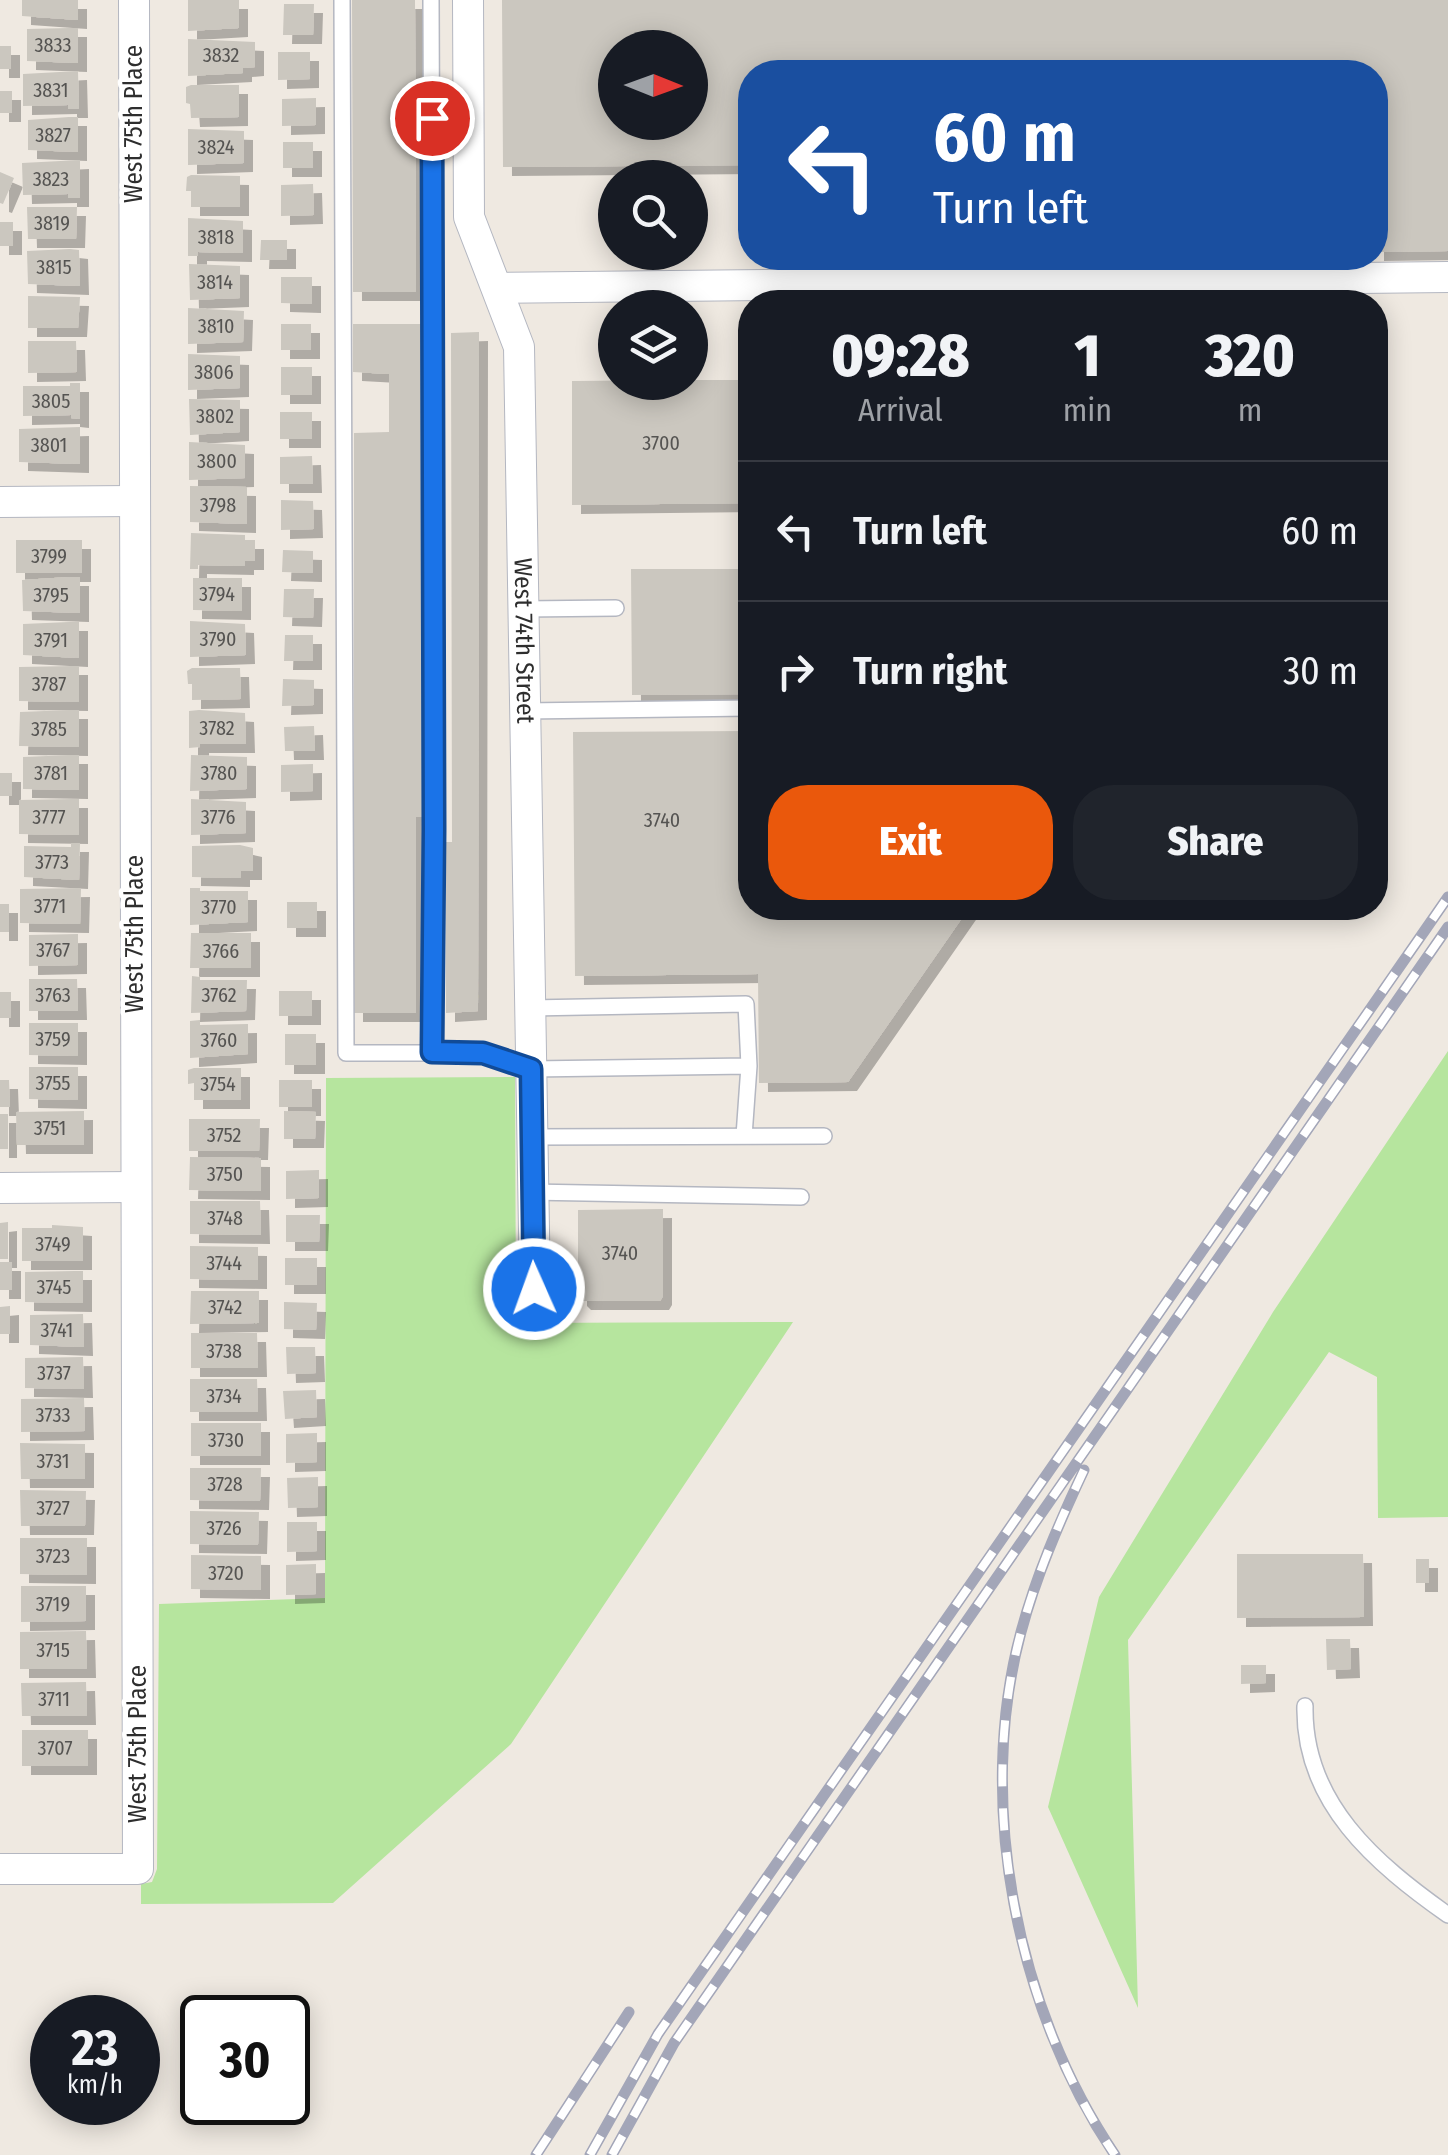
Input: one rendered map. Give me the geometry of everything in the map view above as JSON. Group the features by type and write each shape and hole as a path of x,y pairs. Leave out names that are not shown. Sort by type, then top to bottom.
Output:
{"street":[{"name":"West 75th Place","path":"0,1869 138,1868 134,0"},
{"name":"West 74th Street","path":"468,0 470,217 519,346 534,1289"},
{"path":"497,288 1448,277"},
{"path":"0,502 134,501"},
{"path":"0,1188 136,1187"}],"lane":[{"path":"342,0 346,1053 483,1053 531,1069 748,1066"},
{"path":"431,0 432,1052"},
{"path":"523,609 616,608"},
{"path":"525,711 738,708"},
{"path":"530,1008 746,1004 744,1136"},
{"path":"532,1137 824,1136"},
{"path":"530,1192 801,1197"},
{"path":"1305,1706 1304,1724 1318,1774 1340,1820 1394,1877 1448,1915"}],"green space":[{"path":"1448,1051 1448,1517 1378,1518 1377,1377 1329,1352 1128,1640 1138,2008 1048,1807 1099,1597 1273,1312"},
{"path":"515,1077 516,1323 793,1322 511,1744 333,1903 141,1904 141,1884 152,1882 157,1869 159,1604 325,1598 326,1078"}],"building":[{"path":"22,0 78,0 78,20 22,16"},
{"path":"188,0 239,0 239,28 188,31"},
{"path":"352,0 415,0 416,292 353,292"},
{"path":"502,0 1448,0 1448,251 1388,252 1388,60 738,60 738,165 708,165 708,160 598,160 598,166 503,167"},
{"path":"284,4 314,4 313,35 283,35"},
{"path":"78,28 78,63 27,61 27,29"},
{"path":"188,39 255,42 255,67 243,68 243,73 188,76"},
{"path":"0,46 11,46 11,69 0,69"},
{"path":"278,52 310,52 310,79 278,80"},
{"path":"78,71 79,109 68,109 68,105 23,106 23,74"},
{"path":"239,85 239,117 191,118 186,87"},
{"path":"0,91 12,91 12,113 0,113"},
{"path":"316,98 316,125 282,126 282,99"},
{"path":"78,117 78,152 28,150 28,120"},
{"path":"188,129 244,131 244,163 188,165"},
{"path":"283,142 313,142 313,168 283,168"},
{"path":"80,160 80,198 68,198 68,194 23,195 22,163"},
{"path":"0,172 14,178 3,204 0,203"},
{"path":"240,176 240,207 191,207 191,191 186,191 187,177"},
{"path":"313,184 314,215 281,216 281,185"},
{"path":"27,207 77,207 76,239 28,239"},
{"path":"188,218 243,221 243,253 198,252 198,256 188,256"},
{"path":"0,222 13,222 13,246 0,246"},
{"path":"261,240 287,240 287,260 260,260"},
{"path":"79,250 80,286 28,284 27,251"},
{"path":"189,264 240,266 240,298 190,300"},
{"path":"281,277 312,277 312,304 281,303"},
{"path":"28,296 80,297 78,328 28,328"},
{"path":"188,308 244,311 243,342 188,344"},
{"path":"281,324 311,324 311,350 281,350"},
{"path":"353,324 422,324 422,817 416,817 416,1013 354,1013 354,433 389,432 389,374 353,372"},
{"path":"479,332 478,1011 446,1013 446,842 452,842 451,333"},
{"path":"28,341 76,341 77,372 28,373"},
{"path":"188,354 240,356 240,388 188,390"},
{"path":"281,367 312,367 312,395 281,395"},
{"path":"708,380 738,380 738,503 572,505 572,381 598,381 598,400 708,400"},
{"path":"80,383 80,419 71,415 23,416 23,386"},
{"path":"189,399 240,400 240,432 190,435"},
{"path":"280,412 312,412 312,439 280,439"},
{"path":"80,427 80,464 19,462 19,429"},
{"path":"189,442 245,445 245,478 189,480"},
{"path":"312,456 313,484 280,484 280,457"},
{"path":"190,486 247,487 247,524 190,522"},
{"path":"281,500 313,501 314,529 281,530"},
{"path":"191,533 245,535 245,540 255,540 255,561 245,561 245,566 198,565 198,569 190,569"},
{"path":"16,540 82,540 82,573 16,573"},
{"path":"283,550 313,551 313,573 282,572"},
{"path":"631,569 738,569 738,694 632,695"},
{"path":"80,577 80,613 23,611 22,580"},
{"path":"193,578 242,578 242,611 193,610"},
{"path":"284,589 314,589 313,618 283,617"},
{"path":"190,621 245,624 246,655 190,657"},
{"path":"79,622 79,658 23,655 23,624"},
{"path":"285,635 313,635 313,661 284,661"},
{"path":"79,666 79,702 19,701 19,667"},
{"path":"240,668 241,699 192,700 187,671"},
{"path":"283,679 314,680 314,705 282,706"},
{"path":"79,710 79,747 19,746 20,712"},
{"path":"189,711 245,713 246,744 200,744 189,748"},
{"path":"314,726 315,751 285,751 284,727"},
{"path":"738,731 738,920 961,920 848,1082 759,1083 758,974 575,976 573,732"},
{"path":"79,755 79,790 23,789 23,757"},
{"path":"191,755 247,757 247,789 190,791"},
{"path":"313,764 313,791 281,792 281,765"},
{"path":"0,773 12,773 12,796 0,796"},
{"path":"79,799 79,835 19,834 19,800"},
{"path":"191,799 246,802 246,833 191,835"},
{"path":"71,843 80,843 79,880 24,877 24,846 71,847"},
{"path":"192,846 253,848 253,871 241,871 241,878 192,877"},
{"path":"81,888 80,924 20,923 20,889"},
{"path":"190,888 248,891 248,922 190,925"},
{"path":"287,902 317,902 317,928 287,928"},
{"path":"0,904 9,904 9,932 0,932"},
{"path":"191,933 251,933 251,968 190,968"},
{"path":"78,934 78,965 29,966 29,935"},
{"path":"192,976 200,980 247,980 246,1011 191,1013"},
{"path":"29,979 77,979 78,1011 29,1011"},
{"path":"279,991 312,991 312,1016 279,1016"},
{"path":"0,992 11,992 11,1018 0,1018"},
{"path":"200,1020 200,1025 248,1024 248,1054 190,1058 190,1021"},
{"path":"29,1023 78,1023 78,1056 29,1055"},
{"path":"285,1034 316,1034 316,1065 285,1065"},
{"path":"29,1067 78,1067 78,1100 29,1099"},
{"path":"241,1068 241,1100 194,1100 194,1083 188,1084 188,1070"},
{"path":"0,1080 9,1080 10,1107 0,1107"},
{"path":"279,1080 312,1080 312,1107 279,1107"},
{"path":"84,1111 84,1145 17,1145 16,1112"},
{"path":"284,1111 316,1112 315,1139 284,1139"},
{"path":"0,1114 8,1114 8,1149 0,1149"},
{"path":"189,1119 260,1119 259,1151 189,1151"},
{"path":"190,1157 261,1158 261,1191 189,1190"},
{"path":"319,1170 319,1198 286,1199 286,1171"},
{"path":"190,1201 260,1201 261,1235 190,1234"},
{"path":"663,1209 660,1301 582,1301 578,1297 578,1210"},
{"path":"286,1215 320,1215 319,1242 286,1242"},
{"path":"8,1222 8,1259 0,1259 0,1223"},
{"path":"83,1227 83,1261 22,1261 22,1228"},
{"path":"190,1246 258,1247 258,1280 190,1279"},
{"path":"285,1258 317,1258 317,1285 285,1285"},
{"path":"0,1262 12,1262 12,1290 0,1290"},
{"path":"83,1271 83,1303 25,1302 25,1272"},
{"path":"191,1291 259,1291 259,1323 190,1324"},
{"path":"284,1302 317,1303 316,1330 284,1329"},
{"path":"10,1306 10,1334 0,1334 0,1307"},
{"path":"83,1314 84,1347 30,1345 30,1315"},
{"path":"191,1333 257,1333 258,1368 191,1368"},
{"path":"286,1347 315,1347 316,1373 287,1374"},
{"path":"83,1357 84,1389 25,1388 25,1358"},
{"path":"190,1379 257,1379 258,1412 190,1412"},
{"path":"316,1390 317,1417 285,1419 283,1391"},
{"path":"84,1398 85,1431 21,1432 21,1399"},
{"path":"191,1423 261,1423 261,1456 191,1456"},
{"path":"317,1433 317,1462 286,1463 286,1434"},
{"path":"20,1443 85,1444 85,1479 21,1479"},
{"path":"190,1468 261,1468 260,1501 190,1500"},
{"path":"318,1477 318,1507 288,1508 287,1478"},
{"path":"20,1490 86,1491 85,1526 21,1526"},
{"path":"190,1511 259,1512 258,1545 190,1544"},
{"path":"287,1522 317,1522 317,1551 287,1552"},
{"path":"20,1538 87,1538 87,1575 20,1574"},
{"path":"1237,1554 1363,1554 1364,1617 1237,1618"},
{"path":"191,1555 261,1556 261,1590 191,1589"},
{"path":"1416,1559 1429,1559 1429,1583 1416,1583"},
{"path":"316,1564 316,1594 286,1595 286,1565"},
{"path":"21,1586 86,1586 86,1621 21,1622"},
{"path":"86,1631 87,1669 20,1669 20,1632"},
{"path":"1326,1639 1350,1639 1351,1669 1327,1670"},
{"path":"1241,1665 1266,1665 1266,1683 1241,1684"},
{"path":"86,1682 87,1716 22,1716 21,1683"},
{"path":"22,1730 88,1730 88,1766 22,1766"}],"railway":[{"path":"590,2155 658,2034 1448,897"},
{"path":"612,2155 674,2043 1448,927"},
{"path":"1084,1470 1049,1550 1021,1632 1008,1698 1002,1766 1005,1835 1014,1904 1030,1971 1052,2037 1081,2098 1115,2155"},
{"path":"536,2155 629,2012"}],"route":[{"path":"432,118 432,1052 483,1053 531,1069 534,1289"}]}
